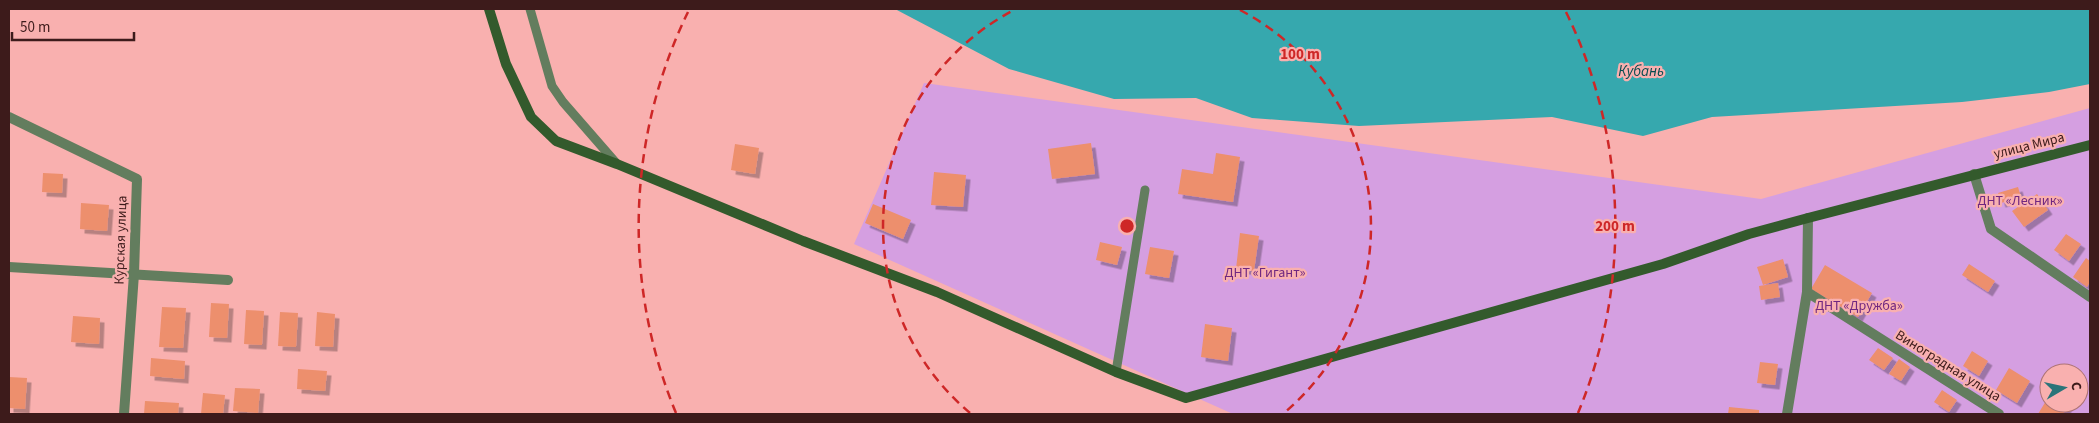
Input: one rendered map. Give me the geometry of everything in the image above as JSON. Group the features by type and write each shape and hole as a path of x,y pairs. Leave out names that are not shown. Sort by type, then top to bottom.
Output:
{"street":[{"name":"улица Мира","path":"489,9 506,64 531,117 556,141 617,164 803,241 937,292 1116,372 1186,398 1663,264 1749,234 2090,145"},
{"name":"Курская улица","path":"9,117 137,179 134,274 124,414"},
{"path":"1974,174 1991,229 2090,297"},
{"path":"1788,414 1806,292 1808,218"},
{"path":"9,267 228,280"},
{"name":"Виноградная улица","path":"1806,292 1999,414"}],"lane":[{"path":"530,9 552,86 563,102 617,164"},
{"path":"1116,372 1145,190"}],"green space":[{"name":"ДНТ «Гигант»","path":"924,83 1761,199 2090,108 2090,414 1233,414 854,244"}],"water":[{"name":"Кубань","path":"895,9 2090,9 2090,84 2049,92 1962,102 1712,117 1643,136 1552,117 1359,126 1252,118 1196,98 1114,99 1009,69"}],"building":[{"path":"1091,143 1095,174 1052,179 1048,149"},
{"path":"735,144 759,148 755,174 731,170"},
{"path":"1216,153 1240,157 1233,202 1178,194 1182,169 1213,174"},
{"path":"934,172 966,175 963,207 931,205"},
{"path":"43,173 63,174 62,193 42,192"},
{"path":"2018,187 2021,197 2001,203 1998,193"},
{"path":"2037,194 2048,210 2024,227 2012,211"},
{"path":"81,203 109,205 107,231 80,229"},
{"path":"873,204 911,220 903,239 865,223"},
{"path":"1240,233 1259,236 1254,271 1236,269"},
{"path":"2066,234 2081,244 2069,261 2054,250"},
{"path":"1100,242 1122,247 1117,265 1096,260"},
{"path":"1150,247 1174,251 1169,278 1145,274"},
{"path":"2086,258 2090,261 2090,282 2087,287 2073,277"},
{"path":"1783,259 1788,277 1763,285 1757,267"},
{"path":"1969,264 1995,281 1988,292 1962,275"},
{"path":"1825,265 1872,293 1858,317 1811,289"},
{"path":"1778,283 1780,297 1761,300 1759,286"},
{"path":"211,303 229,304 227,338 209,337"},
{"path":"162,307 186,308 183,348 159,347"},
{"path":"246,310 264,311 262,345 244,344"},
{"path":"280,312 298,313 296,347 278,346"},
{"path":"317,312 335,314 333,347 315,346"},
{"path":"73,316 100,318 99,344 71,342"},
{"path":"1205,324 1232,328 1228,361 1201,357"},
{"path":"1878,348 1893,358 1884,370 1869,360"},
{"path":"1972,351 1988,361 1979,376 1963,366"},
{"path":"151,358 185,361 184,379 150,376"},
{"path":"1899,359 1910,367 1901,381 1889,374"},
{"path":"1760,362 1778,364 1775,385 1757,383"},
{"path":"2009,368 2030,381 2017,403 1996,390"},
{"path":"298,369 327,371 325,391 297,389"},
{"path":"9,377 27,378 25,409 9,408"},
{"path":"235,388 260,389 258,413 233,411"},
{"path":"1942,390 1957,400 1949,412 1934,402"},
{"path":"203,393 225,395 223,414 201,414"},
{"path":"145,401 179,403 178,414 144,414"},
{"path":"1729,407 1759,410 1759,414 1728,414"},
{"path":"2039,412 2064,413 2063,414 2038,414"}],"park label":[{"name":"ДНТ «Лесник»","path":"2020,201"},
{"name":"ДНТ «Дружба»","path":"1859,306"}]}
